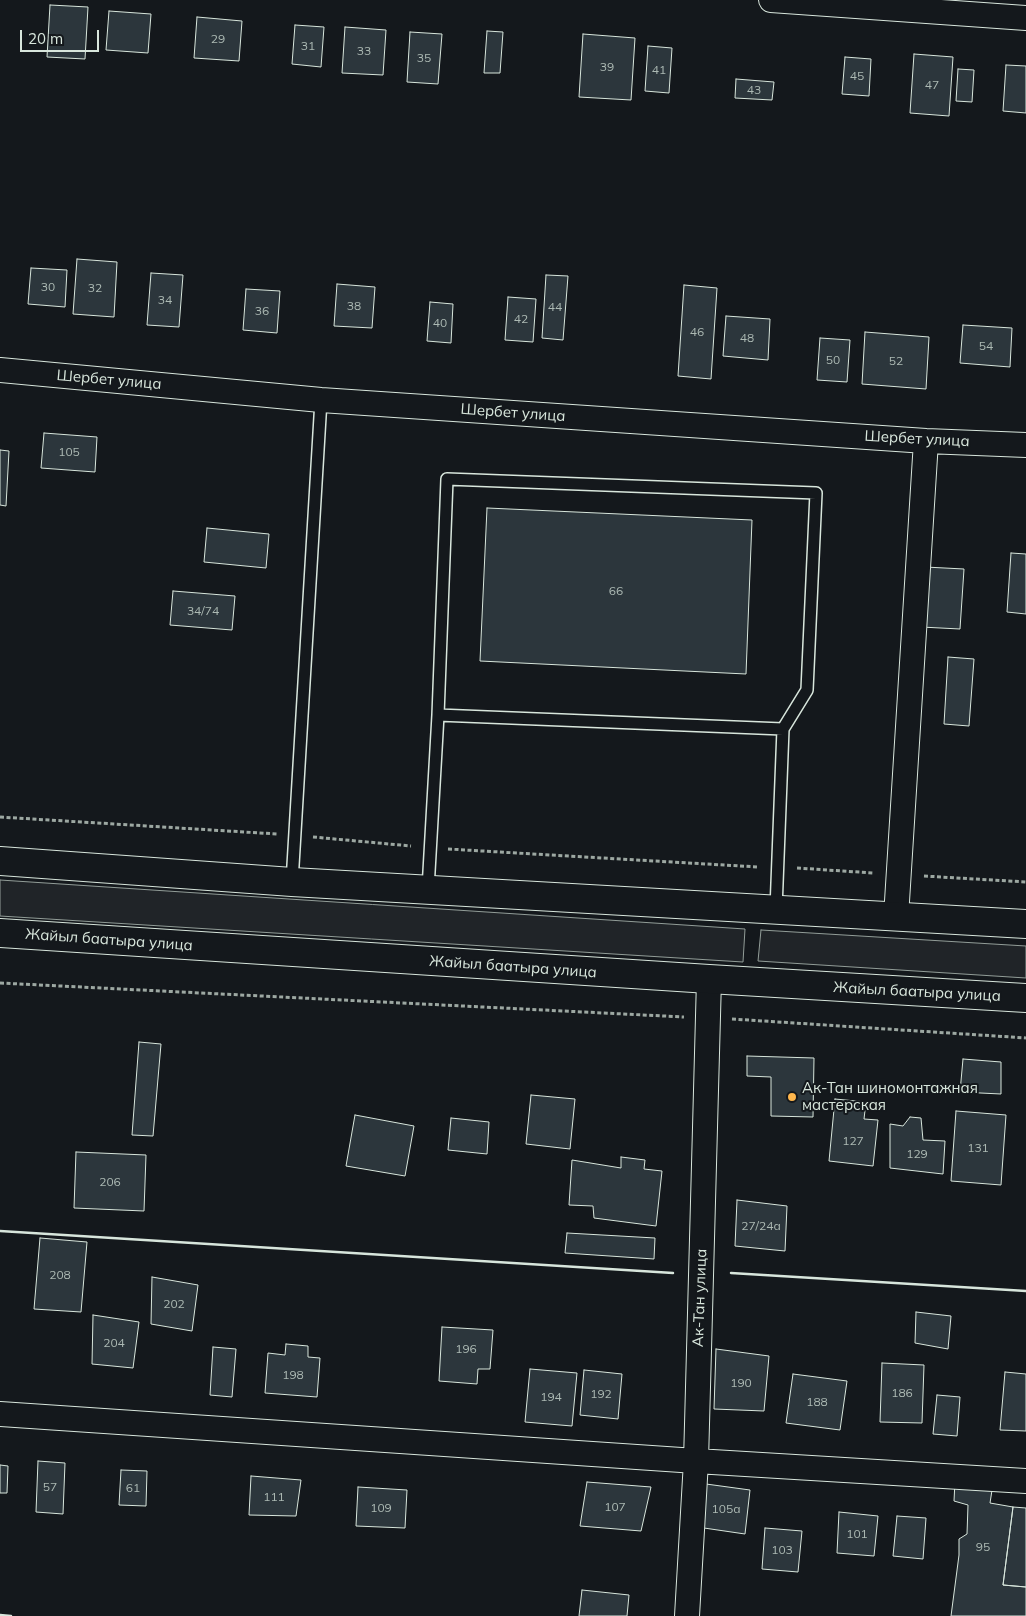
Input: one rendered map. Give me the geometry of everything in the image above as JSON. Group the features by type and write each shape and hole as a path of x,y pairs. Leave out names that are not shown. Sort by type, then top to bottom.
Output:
{"main road":[{"path":"0,861 292,882 1026,924"},
{"name":"Жайыл баатыра улица","path":"0,933 1026,998"}],"street":[{"path":"771,0 1026,18"},
{"name":"Шербет улица","path":"0,370 321,400 926,441 1026,445"},
{"path":"896,917 926,441"},
{"name":"Ак-Тан улица","path":"687,1616 696,1461 709,979"},
{"path":"0,1414 696,1461 1026,1481"}],"lane":[{"path":"292,882 321,400"},
{"path":"428,889 438,715 447,479 816,493 806,690 783,729 776,909"},
{"path":"438,715 783,729"}],"path":[{"path":"0,817 296,836 430,848 1026,882"},
{"path":"0,982 708,1018 1026,1038"}],"shaded area":[{"path":"0,880 745,929 743,962 0,916"},
{"path":"761,930 1026,946 1026,978 758,961"}],"building":[{"path":"50,5 88,7 85,59 47,57"},
{"path":"109,11 151,14 148,53 106,50"},
{"path":"197,17 242,21 239,61 194,58"},
{"path":"295,25 324,27 321,67 292,64"},
{"path":"345,27 386,30 383,75 342,73"},
{"path":"487,31 503,32 500,73 484,73"},
{"path":"410,32 442,34 438,84 407,82"},
{"path":"583,34 635,38 631,100 579,97"},
{"path":"648,46 672,48 669,93 645,91"},
{"path":"914,54 953,57 949,116 910,113"},
{"path":"845,57 871,59 869,96 842,94"},
{"path":"1006,65 1026,66 1026,113 1003,111"},
{"path":"958,69 974,70 972,102 956,101"},
{"path":"736,79 774,82 772,100 735,98"},
{"path":"77,259 117,262 114,317 73,314"},
{"path":"31,268 67,270 65,307 28,304"},
{"path":"151,273 183,275 179,327 147,325"},
{"path":"546,275 568,276 563,340 542,338"},
{"path":"337,284 375,287 372,328 334,326"},
{"path":"684,285 717,288 711,379 678,376"},
{"path":"246,289 280,291 277,333 243,330"},
{"path":"508,297 536,299 533,342 505,340"},
{"path":"430,302 453,304 451,343 427,341"},
{"path":"726,316 770,319 768,360 723,356"},
{"path":"963,325 1012,328 1010,367 960,363"},
{"path":"865,332 929,337 926,389 862,384"},
{"path":"820,338 850,340 847,382 817,380"},
{"path":"44,433 97,437 95,472 41,468"},
{"path":"0,450 9,451 6,506 0,505"},
{"path":"487,508 752,520 746,674 480,661"},
{"path":"207,528 269,534 266,568 204,562"},
{"path":"1011,553 1026,554 1026,614 1007,612"},
{"path":"925,567 964,569 960,629 921,627"},
{"path":"173,591 235,596 232,630 170,625"},
{"path":"948,657 974,659 969,726 944,724"},
{"path":"139,1042 161,1044 153,1136 132,1135"},
{"name":"Ак-Тан шиномонтажная мастерская","path":"747,1056 814,1058 813,1117 771,1116 771,1077 747,1076"},
{"path":"963,1059 1001,1062 1001,1094 960,1092"},
{"path":"531,1095 575,1099 570,1149 526,1144"},
{"path":"835,1099 866,1102 864,1119 878,1120 873,1166 829,1161"},
{"path":"956,1111 1006,1115 1001,1185 951,1181"},
{"path":"355,1115 414,1126 405,1176 346,1166"},
{"path":"910,1117 921,1118 923,1140 945,1141 943,1174 890,1168 890,1124 903,1126"},
{"path":"451,1118 489,1122 487,1154 448,1150"},
{"path":"76,1152 146,1155 144,1211 74,1208"},
{"path":"621,1157 645,1160 644,1169 662,1171 656,1226 594,1218 593,1206 569,1205 572,1160 621,1168"},
{"path":"737,1200 787,1206 785,1251 735,1246"},
{"path":"567,1233 655,1238 654,1259 565,1253"},
{"path":"40,1238 87,1242 81,1312 34,1309"},
{"path":"152,1277 198,1285 192,1331 151,1324"},
{"path":"916,1312 951,1316 948,1349 915,1343"},
{"path":"93,1315 139,1322 133,1368 92,1364"},
{"path":"442,1327 493,1330 490,1369 478,1369 477,1384 439,1381"},
{"path":"286,1344 308,1346 308,1357 320,1358 317,1397 265,1393 268,1353 285,1355"},
{"path":"213,1347 236,1349 232,1397 210,1395"},
{"path":"716,1349 769,1356 764,1411 714,1409"},
{"path":"882,1363 924,1365 922,1423 880,1422"},
{"path":"530,1369 577,1373 572,1426 525,1422"},
{"path":"584,1370 622,1374 618,1419 580,1415"},
{"path":"1005,1372 1026,1374 1026,1431 1000,1430"},
{"path":"793,1374 847,1381 840,1430 786,1423"},
{"path":"937,1395 960,1397 957,1436 933,1434"},
{"path":"38,1461 65,1463 63,1514 36,1512"},
{"path":"0,1465 8,1466 7,1493 0,1493"},
{"path":"121,1470 147,1471 146,1506 119,1505"},
{"path":"251,1476 301,1480 296,1516 249,1515"},
{"path":"955,1481 993,1484 990,1503 1013,1507 1003,1585 1026,1587 1026,1616 951,1616 959,1555 959,1539 967,1534 968,1505 954,1501"},
{"path":"587,1482 651,1487 641,1531 580,1526"},
{"path":"706,1484 750,1490 745,1534 704,1528"},
{"path":"358,1487 407,1490 405,1528 356,1526"},
{"path":"1013,1507 1026,1508 1026,1587 1003,1585"},
{"path":"839,1512 878,1516 874,1556 837,1553"},
{"path":"897,1516 926,1518 923,1559 893,1556"},
{"path":"765,1528 802,1531 798,1572 762,1569"},
{"path":"582,1590 629,1595 627,1616 579,1616"}],"wall":[{"path":"0,1231 673,1273"},
{"path":"731,1273 1026,1291"},
{"path":"0,1615 11,1616"}],"place":[{"name":"Ак-Тан шиномонтажная мастерская","path":"792,1097"}]}
